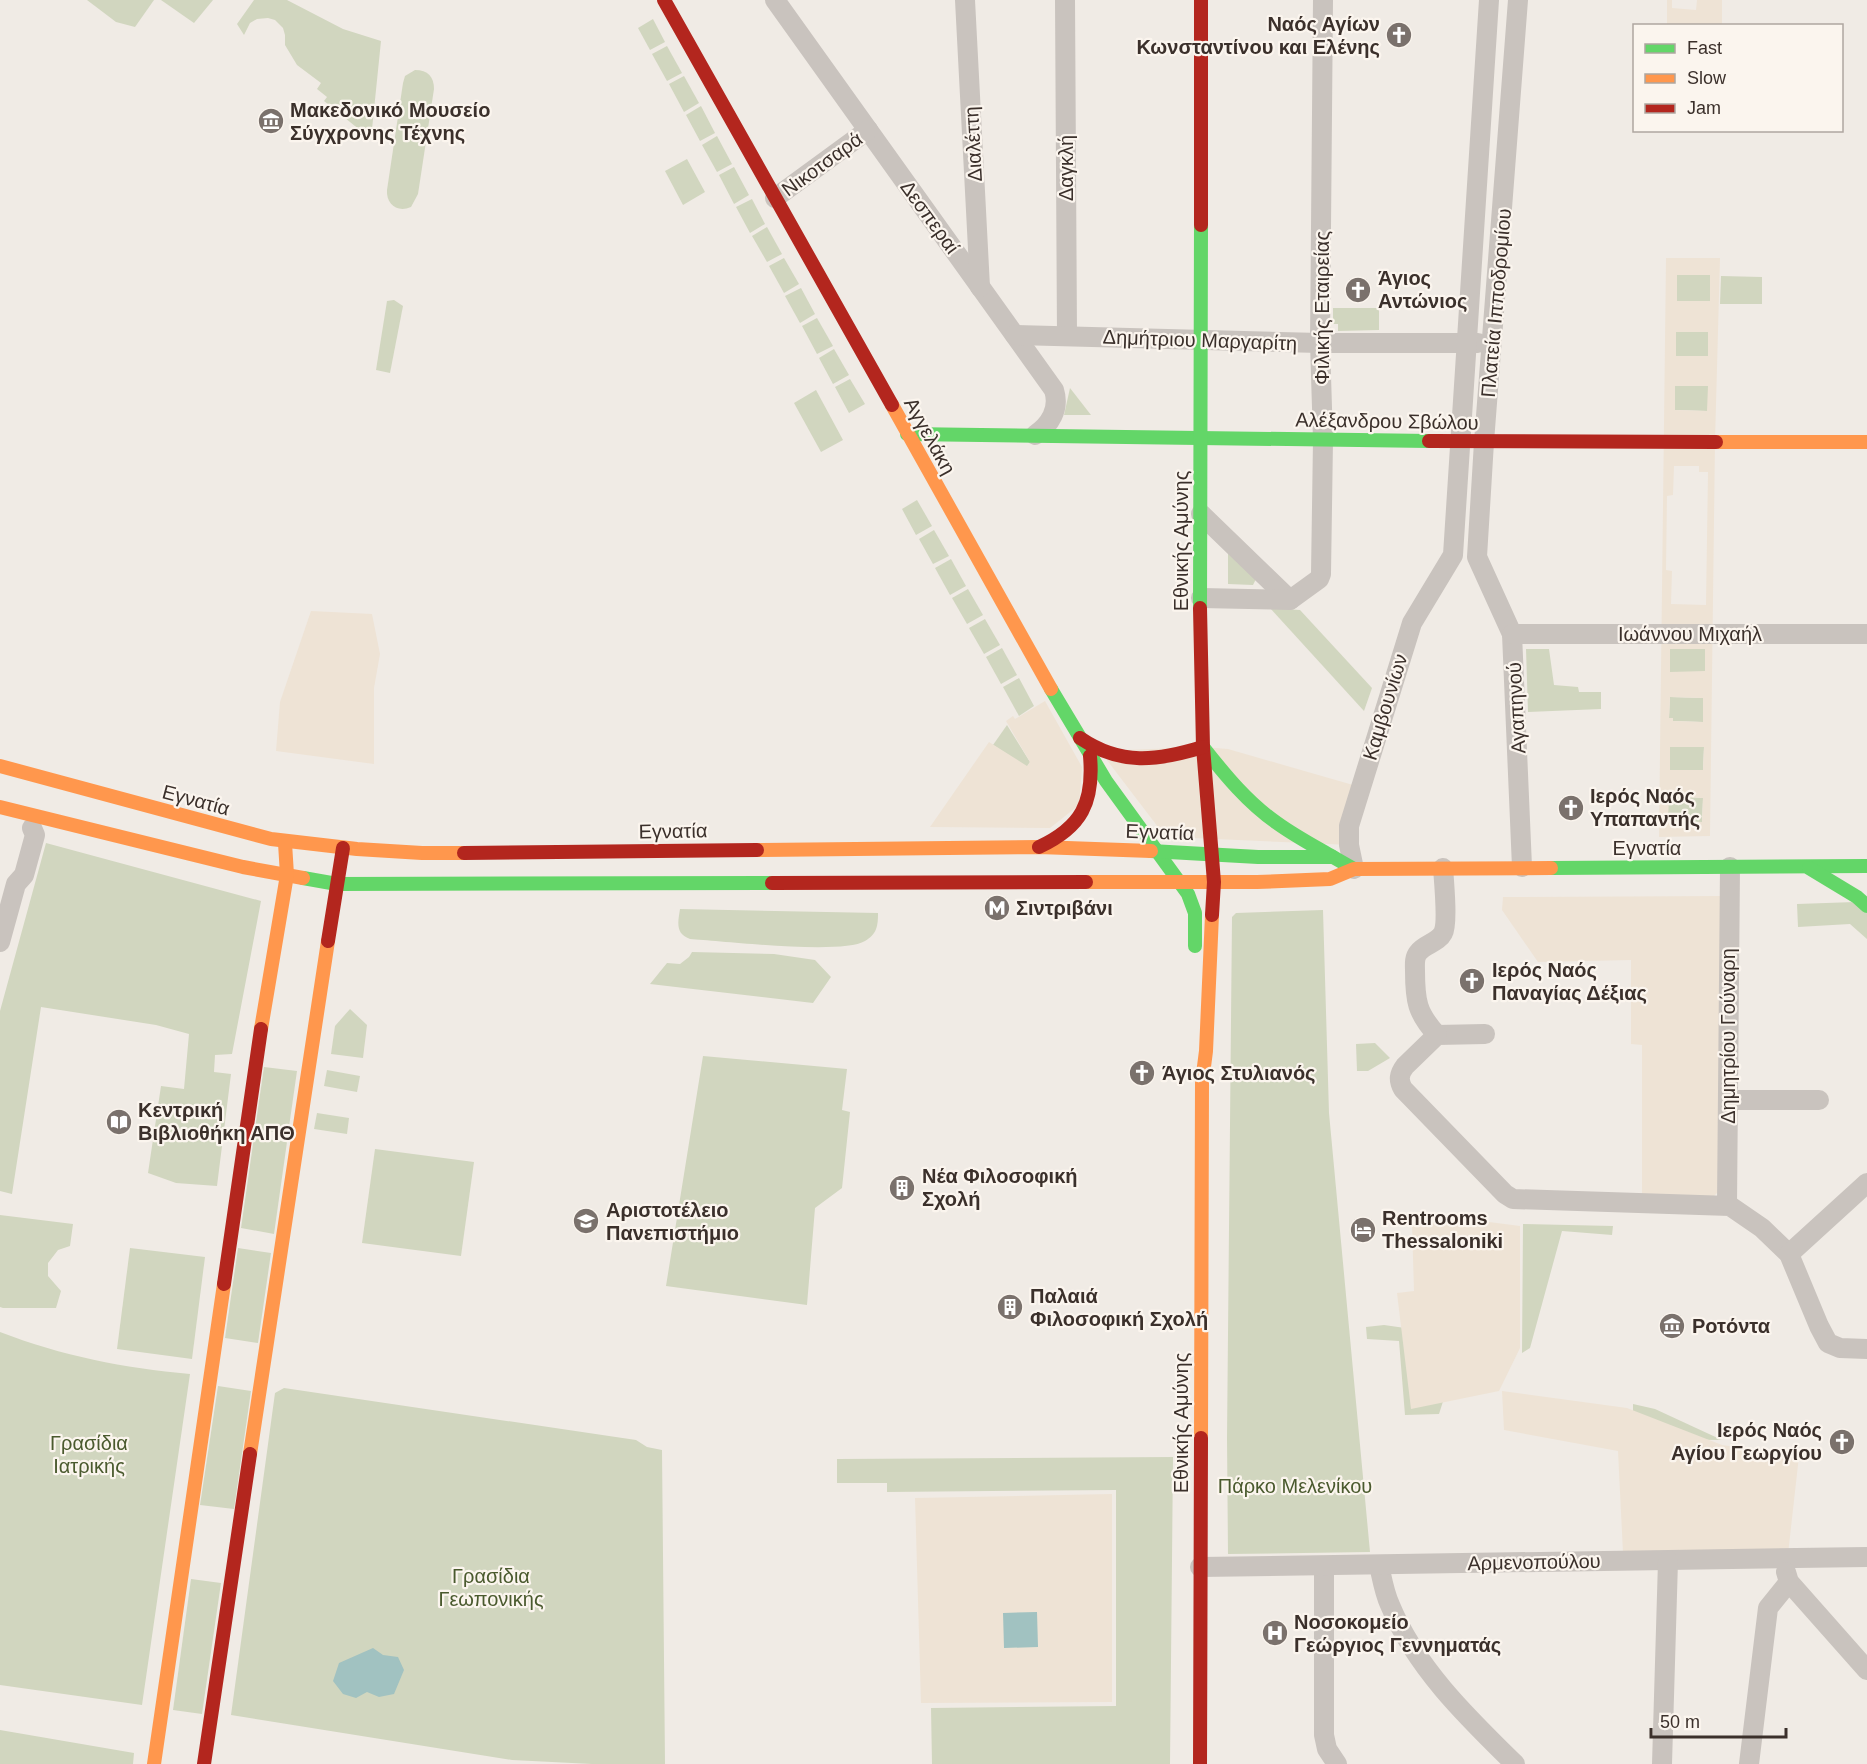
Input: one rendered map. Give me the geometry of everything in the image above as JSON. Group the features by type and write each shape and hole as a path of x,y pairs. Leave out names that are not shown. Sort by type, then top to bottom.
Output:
{"main road":[{"name":"Αγγελάκη","path":"664,0 1078,736 1179,881"},
{"name":"Εθνικής Αμύνης","path":"1200,1764 1202,1082 1206,1051 1214,882 1203,747 1200,669 1202,0"},
{"name":"Αλέξανδρου Σβώλου","path":"907,434 1461,442 1867,442"},
{"path":"1078,736 1100,752 1138,759 1167,758 1203,747 1230,780 1258,808 1282,826 1333,857"},
{"path":"1039,847 1065,834 1083,812 1092,784 1090,756"},
{"name":"Εγνατία","path":"0,766 285,843 343,848 422,853 1039,847 1258,857 1333,857 1354,869"},
{"name":"Εγνατία","path":"0,807 34,822 243,867 337,884 1214,882 1330,879 1354,869 1867,866"},
{"path":"154,1764 242,1156 279,913 287,875 285,843"},
{"path":"204,1764 297,1137 343,848"},
{"path":"1809,868 1857,897 1867,906"},
{"path":"1179,881 1188,894 1195,913 1195,964"},
{"name":"Εθνικής Αμύνης","path":"1195,997 1194,1052 1202,1082"}],"street":[{"name":"Δεσπεραί","path":"775,0 1047,379 1056,397 1056,408 1042,429 1035,435"},
{"name":"Διαλέττη","path":"965,0 980,287"},
{"name":"Δαγκλή","path":"1065,0 1067,336"},
{"name":"Φιλικής Εταιρείας","path":"1290,600 1311,585 1321,574 1323,440 1320,343 1323,0"},
{"path":"1489,0 1518,4"},
{"name":"Πλατεία Ιπποδρομίου","path":"1453,555 1489,0"},
{"name":"Πλατεία Ιπποδρομίου","path":"1478,557 1484,442 1518,4"},
{"name":"Νικοτσαρά","path":"776,198 868,130"},
{"name":"Δημήτριου Μαργαρίτη","path":"1015,335 1320,343 1492,344"},
{"path":"1201,514 1290,600"},
{"path":"1453,555 1478,557"},
{"name":"Καμβουνίων","path":"1354,869 1349,845 1349,826 1385,704 1412,623 1453,555"},
{"name":"Αγαπηνού","path":"1478,557 1512,634 1522,867"},
{"path":"1201,598 1290,600"},
{"name":"Ιωάννου Μιχαήλ","path":"1512,634 1867,634"},
{"path":"0,942 16,884 24,875 35,836 34,822"},
{"name":"Δημητρίου Γούναρη","path":"1727,1205 1730,867"},
{"path":"1437,1035 1424,1021 1418,1008 1415,961 1420,950 1438,940 1445,931 1443,868"},
{"path":"1485,1034 1437,1035 1404,1069 1402,1089 1505,1194 1513,1199 1727,1205 1754,1222 1789,1254 1827,1341 1840,1348 1867,1349"},
{"path":"1728,1100 1819,1100"},
{"path":"1789,1254 1867,1183"},
{"name":"Αρμενοπούλου","path":"1200,1567 1867,1557"},
{"path":"1782,1558 1789,1582 1867,1670"},
{"path":"1662,1764 1668,1560"},
{"path":"1379,1565 1392,1610 1427,1668 1468,1718 1515,1764"},
{"path":"1324,1566 1324,1735 1327,1749 1337,1764"},
{"path":"1749,1764 1768,1608 1789,1582"}],"green space":[{"path":"87,0 154,0 135,27 116,22"},
{"path":"161,0 213,0 194,23"},
{"path":"254,0 287,0 343,29 381,41 371,139 324,101 327,97 317,89 321,83 297,65 285,45 283,28 275,20 257,19 250,23 244,35 237,24"},
{"path":"653,19 665,42 650,50 638,28"},
{"path":"667,46 682,73 667,81 652,54"},
{"path":"415,70 429,75 434,89 418,194 411,207 401,209 390,203 387,190 403,83 405,76"},
{"path":"684,76 699,103 684,112 669,84"},
{"path":"701,106 715,133 700,141 686,115"},
{"path":"717,136 732,164 717,172 702,145"},
{"path":"687,159 705,192 683,205 665,171"},
{"path":"734,167 749,195 734,204 719,175"},
{"path":"752,199 765,224 750,233 736,207"},
{"path":"767,227 782,254 767,262 752,236"},
{"path":"784,258 799,284 784,293 769,266"},
{"path":"1677,275 1710,275 1710,302 1677,301"},
{"path":"1721,276 1762,277 1762,304 1720,304"},
{"path":"801,288 815,314 800,323 785,296"},
{"path":"394,300 403,306 390,373 376,370 387,301"},
{"path":"1333,308 1379,308 1379,330 1338,331 1338,324 1333,324"},
{"path":"817,318 833,346 817,354 802,326"},
{"path":"1676,332 1709,332 1708,356 1676,356"},
{"path":"834,349 849,375 833,384 819,358"},
{"path":"850,379 865,404 849,413 835,387"},
{"path":"1675,385 1708,386 1708,411 1675,410"},
{"path":"1070,388 1091,415 1064,415"},
{"path":"816,390 843,440 821,452 794,403"},
{"path":"917,500 932,526 916,535 902,509"},
{"path":"934,530 949,556 933,564 919,539"},
{"path":"1228,551 1256,579 1253,585 1228,584"},
{"path":"951,559 966,586 950,595 935,568"},
{"path":"968,589 983,615 967,624 952,598"},
{"path":"1270,608 1300,610 1372,688 1364,711"},
{"path":"985,619 1000,645 984,654 969,628"},
{"path":"1002,648 1017,675 1001,684 986,657"},
{"path":"1526,649 1549,649 1554,685 1578,687 1579,692 1601,692 1601,709 1528,712"},
{"path":"1670,649 1705,649 1705,672 1670,672"},
{"path":"1019,678 1034,706 1019,716 1003,687"},
{"path":"1670,697 1703,698 1703,722 1673,721 1669,718"},
{"path":"1007,725 1030,762 1027,767 993,745"},
{"path":"1670,746 1704,747 1703,770 1670,770"},
{"path":"1668,796 1703,798 1702,822 1668,821"},
{"path":"46,843 261,901 232,1054 215,1055 214,1072 231,1074 217,1186 176,1183 148,1173 161,1086 184,1089 189,1034 156,1025 41,1007 12,1194 0,1191 0,1011"},
{"path":"1855,902 1867,913 1867,939 1850,924 1798,927 1797,904"},
{"path":"680,909 878,913 878,918 872,936 852,945 781,946 690,939 680,931 678,923"},
{"name":"Πάρκο Μελενίκου","path":"1323,910 1329,1113 1370,1552 1228,1554 1232,917 1236,913"},
{"path":"692,952 774,954 815,960 831,977 813,1003 650,984 667,963 680,964"},
{"path":"350,1009 367,1025 363,1058 331,1054 335,1026"},
{"path":"1375,1043 1390,1058 1368,1071 1357,1071 1356,1044"},
{"path":"703,1056 847,1069 842,1110 850,1112 842,1188 815,1208 807,1305 666,1286"},
{"path":"264,1067 297,1071 288,1134 255,1129"},
{"path":"327,1070 360,1076 357,1092 324,1086"},
{"path":"317,1113 349,1118 347,1134 314,1129"},
{"path":"254,1137 287,1142 274,1234 241,1228"},
{"path":"375,1149 474,1162 461,1256 362,1243"},
{"path":"0,1215 73,1224 70,1246 58,1250 48,1263 48,1276 61,1291 56,1308 0,1307"},
{"path":"1523,1224 1613,1226 1612,1235 1562,1231 1530,1348 1522,1353"},
{"path":"130,1248 205,1257 192,1359 117,1349"},
{"path":"238,1248 271,1253 258,1343 225,1338"},
{"path":"1384,1325 1405,1328 1446,1392 1439,1414 1405,1415 1399,1341 1367,1339 1366,1327"},
{"name":"Γρασίδια Ιατρικής","path":"0,1332 47,1348 94,1360 190,1374 142,1705 0,1685"},
{"path":"218,1386 251,1391 234,1509 200,1505"},
{"name":"Γρασίδια Γεωπονικής","path":"284,1388 636,1440 647,1447 662,1450 665,1764 592,1764 512,1760 231,1715 275,1393"},
{"path":"1633,1404 1655,1409 1722,1440 1633,1439"},
{"path":"1173,1457 1170,1764 932,1764 931,1708 1116,1706 1116,1490 887,1492 887,1483 837,1483 837,1459"},
{"path":"191,1579 221,1583 202,1714 173,1710"},
{"path":"0,1730 134,1753 133,1764 0,1764"}],"shaded area":[{"path":"1667,0 1672,0 1672,8 1696,10 1697,0 1722,0 1722,24 1667,24"},
{"path":"1666,258 1720,258 1715,441 1710,836 1659,837","holes":["1677,275 1710,275 1710,301 1677,301","1676,332 1708,332 1708,356 1676,356","1675,386 1708,386 1707,411 1675,410","1674,466 1699,466 1699,472 1708,472 1706,605 1671,604 1672,571 1666,570 1667,496 1673,495","1670,649 1705,649 1705,671 1670,672","1670,697 1703,698 1703,722 1673,721 1673,718 1669,718","1670,747 1704,747 1703,770 1670,770","1669,796 1703,798 1702,822 1668,821"]},
{"path":"311,611 372,614 380,654 374,688 374,764 276,751 280,702"},
{"path":"1045,701 1082,767 1079,805 1050,828 930,827 989,742 1027,766 1030,762 1006,721 1013,716 1015,719"},
{"path":"1203,747 1228,749 1360,787 1351,845 1170,837 1158,827 1100,751"},
{"path":"1723,896 1720,1190 1710,1200 1642,1199 1642,1045 1631,1044 1631,960 1538,962 1502,910 1503,897"},
{"path":"1466,1219 1520,1226 1520,1348 1499,1391 1411,1409 1397,1293 1414,1291 1412,1224"},
{"path":"1502,1391 1627,1408 1722,1445 1799,1456 1788,1554 1623,1553 1618,1451 1504,1430"},
{"path":"1112,1494 1112,1702 921,1703 915,1498"}],"water":[{"path":"1037,1612 1038,1647 1004,1648 1003,1613"},
{"path":"373,1648 383,1655 398,1657 404,1670 394,1694 379,1697 367,1692 356,1698 343,1694 333,1681 339,1663"}],"traffic: fast":[{"path":"1200,608 1201,225"},
{"path":"907,434 1429,441"},
{"path":"1051,689 1106,781 1188,894 1195,913 1195,946"},
{"path":"1203,747 1256,807 1284,828 1333,857"},
{"path":"1151,851 1258,857 1333,857 1354,869"},
{"path":"1551,868 1867,866"},
{"path":"1809,868 1857,897 1867,906"},
{"path":"303,878 337,884 772,883"}],"traffic: slow":[{"path":"892,405 1051,689"},
{"path":"1716,442 1867,442"},
{"path":"0,766 271,839 357,849 464,853"},
{"path":"0,807 243,867 303,878"},
{"path":"261,1029 287,875 285,843"},
{"path":"757,850 1039,847 1151,851"},
{"path":"1086,882 1257,882 1330,879 1354,869 1551,868"},
{"path":"1201,1438 1202,1082 1206,1051 1212,915"},
{"path":"250,1454 328,941"},
{"path":"154,1764 224,1284"}],"traffic: jam":[{"path":"664,0 892,405"},
{"path":"1201,0 1201,225"},
{"path":"1429,441 1716,442"},
{"path":"1200,608 1203,747 1214,882 1212,915"},
{"path":"1080,738 1095,747 1125,757 1155,758 1203,747"},
{"path":"1039,847 1066,831 1082,811 1090,787 1090,756"},
{"path":"328,941 343,848"},
{"path":"464,853 757,850"},
{"path":"772,883 1086,882"},
{"path":"224,1284 261,1029"},
{"path":"1200,1764 1201,1438"},
{"path":"204,1764 250,1454"}],"place":[{"name":"Ναός Αγίων Κωνσταντίνου και Ελένης","path":"1399,35"},
{"name":"Μακεδονικό Μουσείο Σύγχρονης Τέχνης","path":"271,121"},
{"name":"Άγιος Αντώνιος","path":"1358,290"},
{"name":"Ιερός Ναός Υπαπαντής","path":"1571,808"},
{"name":"Σιντριβάνι","path":"997,908"},
{"name":"Ιερός Ναός Παναγίας Δέξιας","path":"1472,981"},
{"name":"Άγιος Στυλιανός","path":"1142,1073"},
{"name":"Κεντρική Βιβλιοθήκη ΑΠΘ","path":"119,1122"},
{"name":"Νέα Φιλοσοφική Σχολή","path":"902,1188"},
{"name":"Αριστοτέλειο Πανεπιστήμιο","path":"586,1221"},
{"name":"Rentrooms Thessaloniki","path":"1363,1230"},
{"name":"Παλαιά Φιλοσοφική Σχολή","path":"1010,1307"},
{"name":"Ροτόντα","path":"1672,1326"},
{"name":"Ιερός Ναός Αγίου Γεωργίου","path":"1842,1442"},
{"name":"Νοσοκομείο Γεώργιος Γεννηματάς","path":"1275,1633"}]}
